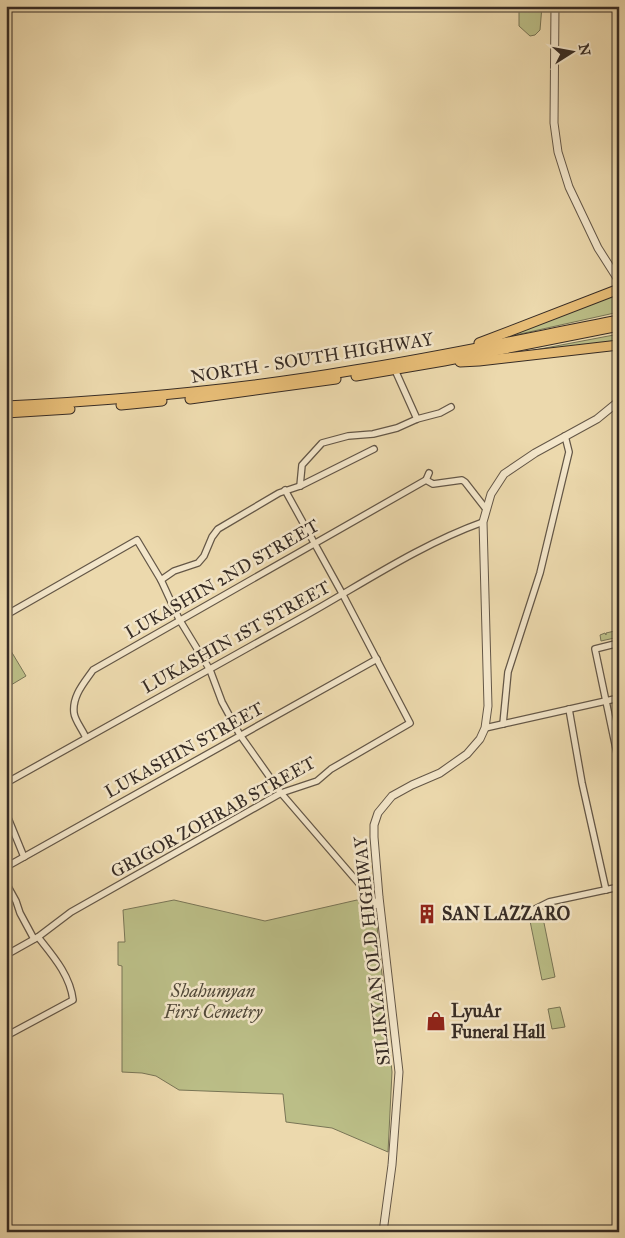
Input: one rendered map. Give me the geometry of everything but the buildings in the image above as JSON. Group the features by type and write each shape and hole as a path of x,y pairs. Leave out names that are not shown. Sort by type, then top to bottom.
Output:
{"highway":[{"path":"468,350 481,342 619,289"},
{"name":"NORTH - SOUTH HIGHWAY","path":"6,406 96,401 247,386 354,371 618,323"},
{"name":"NORTH - SOUTH HIGHWAY","path":"6,413 217,396 395,370 450,360 618,323"},
{"path":"450,360 464,363 619,345"}],"street":[{"path":"555,6 554,123 558,152 569,187 591,234 619,281"},
{"path":"395,370 418,419"},
{"name":"SILIKYAN OLD HIGHWAY","path":"382,1232 392,1165 399,1072 380,908 374,825 378,813 392,796 440,773 467,754 480,739 485,728 488,706 483,522 491,494 504,474 535,453 597,420 619,401"},
{"path":"300,486 302,465 322,443 348,436 373,434 397,428 418,419 440,413 451,407"},
{"path":"503,724 508,672 542,566 569,452 565,436"},
{"path":"161,580 174,571 198,563 204,556 212,537 218,529 285,490 300,486 374,449"},
{"path":"429,473 426,480 433,484 462,480 486,509"},
{"name":"LUKASHIN 2ND STREET","path":"86,738 74,713 75,703 77,693 93,670 179,619 426,480"},
{"path":"285,490 377,659"},
{"name":"LUKASHIN 1ST STREET","path":"6,783 210,670 410,554 483,522"},
{"path":"6,615 137,540 161,580 179,619 210,670 222,702 240,735 281,794 380,908"},
{"path":"619,644 595,649 619,763"},
{"name":"GRIGOR ZOHRAB STREET","path":"6,954 36,938 71,912 281,794 317,781 331,769 410,723 377,659"},
{"name":"LUKASHIN STREET","path":"6,867 377,659"},
{"path":"485,728 619,698"},
{"path":"569,709 582,783 606,890"},
{"path":"6,813 24,857"},
{"path":"6,882 20,913 36,938 61,966 72,989 73,1000 6,1036"},
{"path":"529,912 549,902 619,887"}],"green space":[{"path":"519,6 542,6 540,30 535,35 530,36 519,26"},
{"path":"619,294 619,312 502,338 610,296"},
{"path":"619,334 619,343 498,357"},
{"path":"619,630 619,637 601,641 600,635 605,633 606,635 606,633"},
{"path":"8,646 26,676 6,688 6,647"},
{"name":"Shahumyan First Cemetry","path":"174,900 265,921 357,900 367,903 376,916 392,1072 388,1152 332,1128 286,1122 283,1094 179,1090 156,1076 122,1072 122,966 118,965 118,942 125,942 123,910"},
{"path":"543,918 555,977 542,980 530,921"},
{"path":"560,1007 565,1027 552,1029 548,1009"}],"place":[{"name":"SAN LAZZARO","path":"427,914"},
{"name":"LyuAr Funeral Hall","path":"436,1021"}]}
